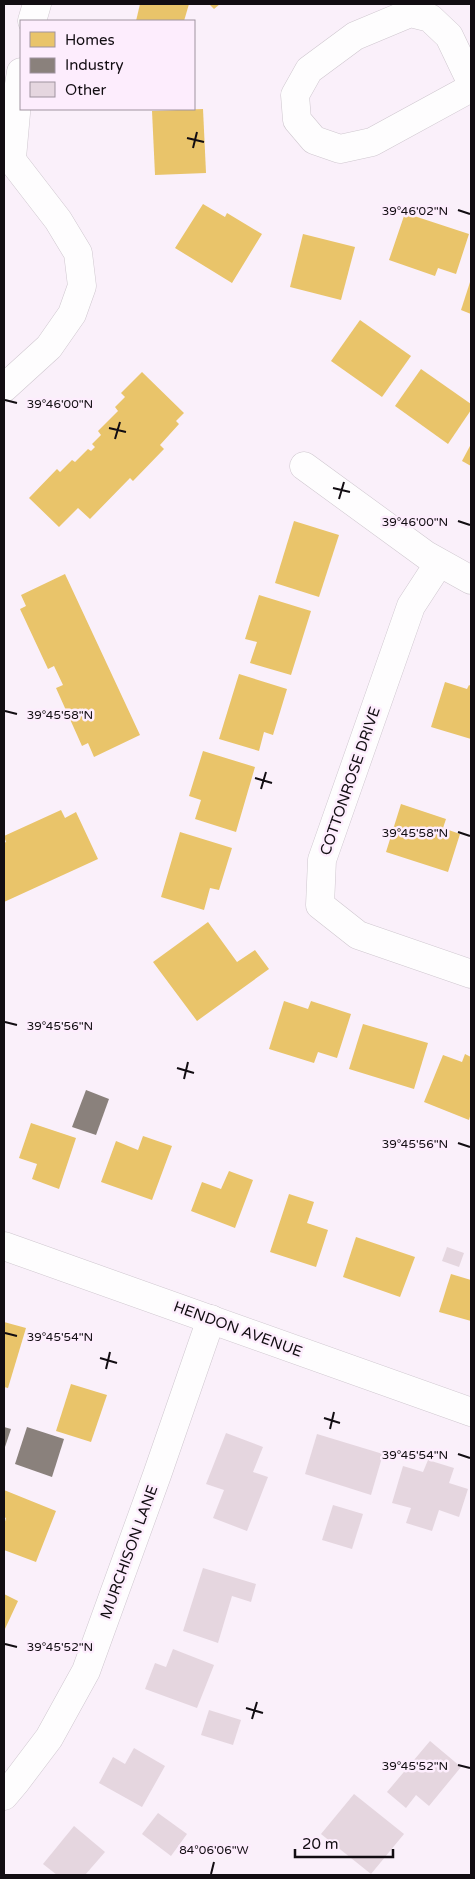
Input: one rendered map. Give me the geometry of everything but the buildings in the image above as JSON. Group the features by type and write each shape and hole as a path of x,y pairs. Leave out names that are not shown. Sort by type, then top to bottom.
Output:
{"street":[{"path":"32,20 37,4"},
{"path":"471,82 448,36 430,18 410,12 355,36 309,70 295,95 297,120 314,140 340,149 372,142 471,88"},
{"path":"4,388 49,347 72,314 82,286 78,253 58,220 8,154 20,79"},
{"path":"304,466 426,555 471,580"},
{"name":"COTTONROSE DRIVE","path":"440,563 411,606 325,851 322,860 320,905 358,935 471,974"},
{"name":"HENDON AVENUE","path":"4,1246 471,1412"},
{"name":"MURCHISON LANE","path":"4,1796 49,1738 86,1671 158,1475 211,1319"}]}
